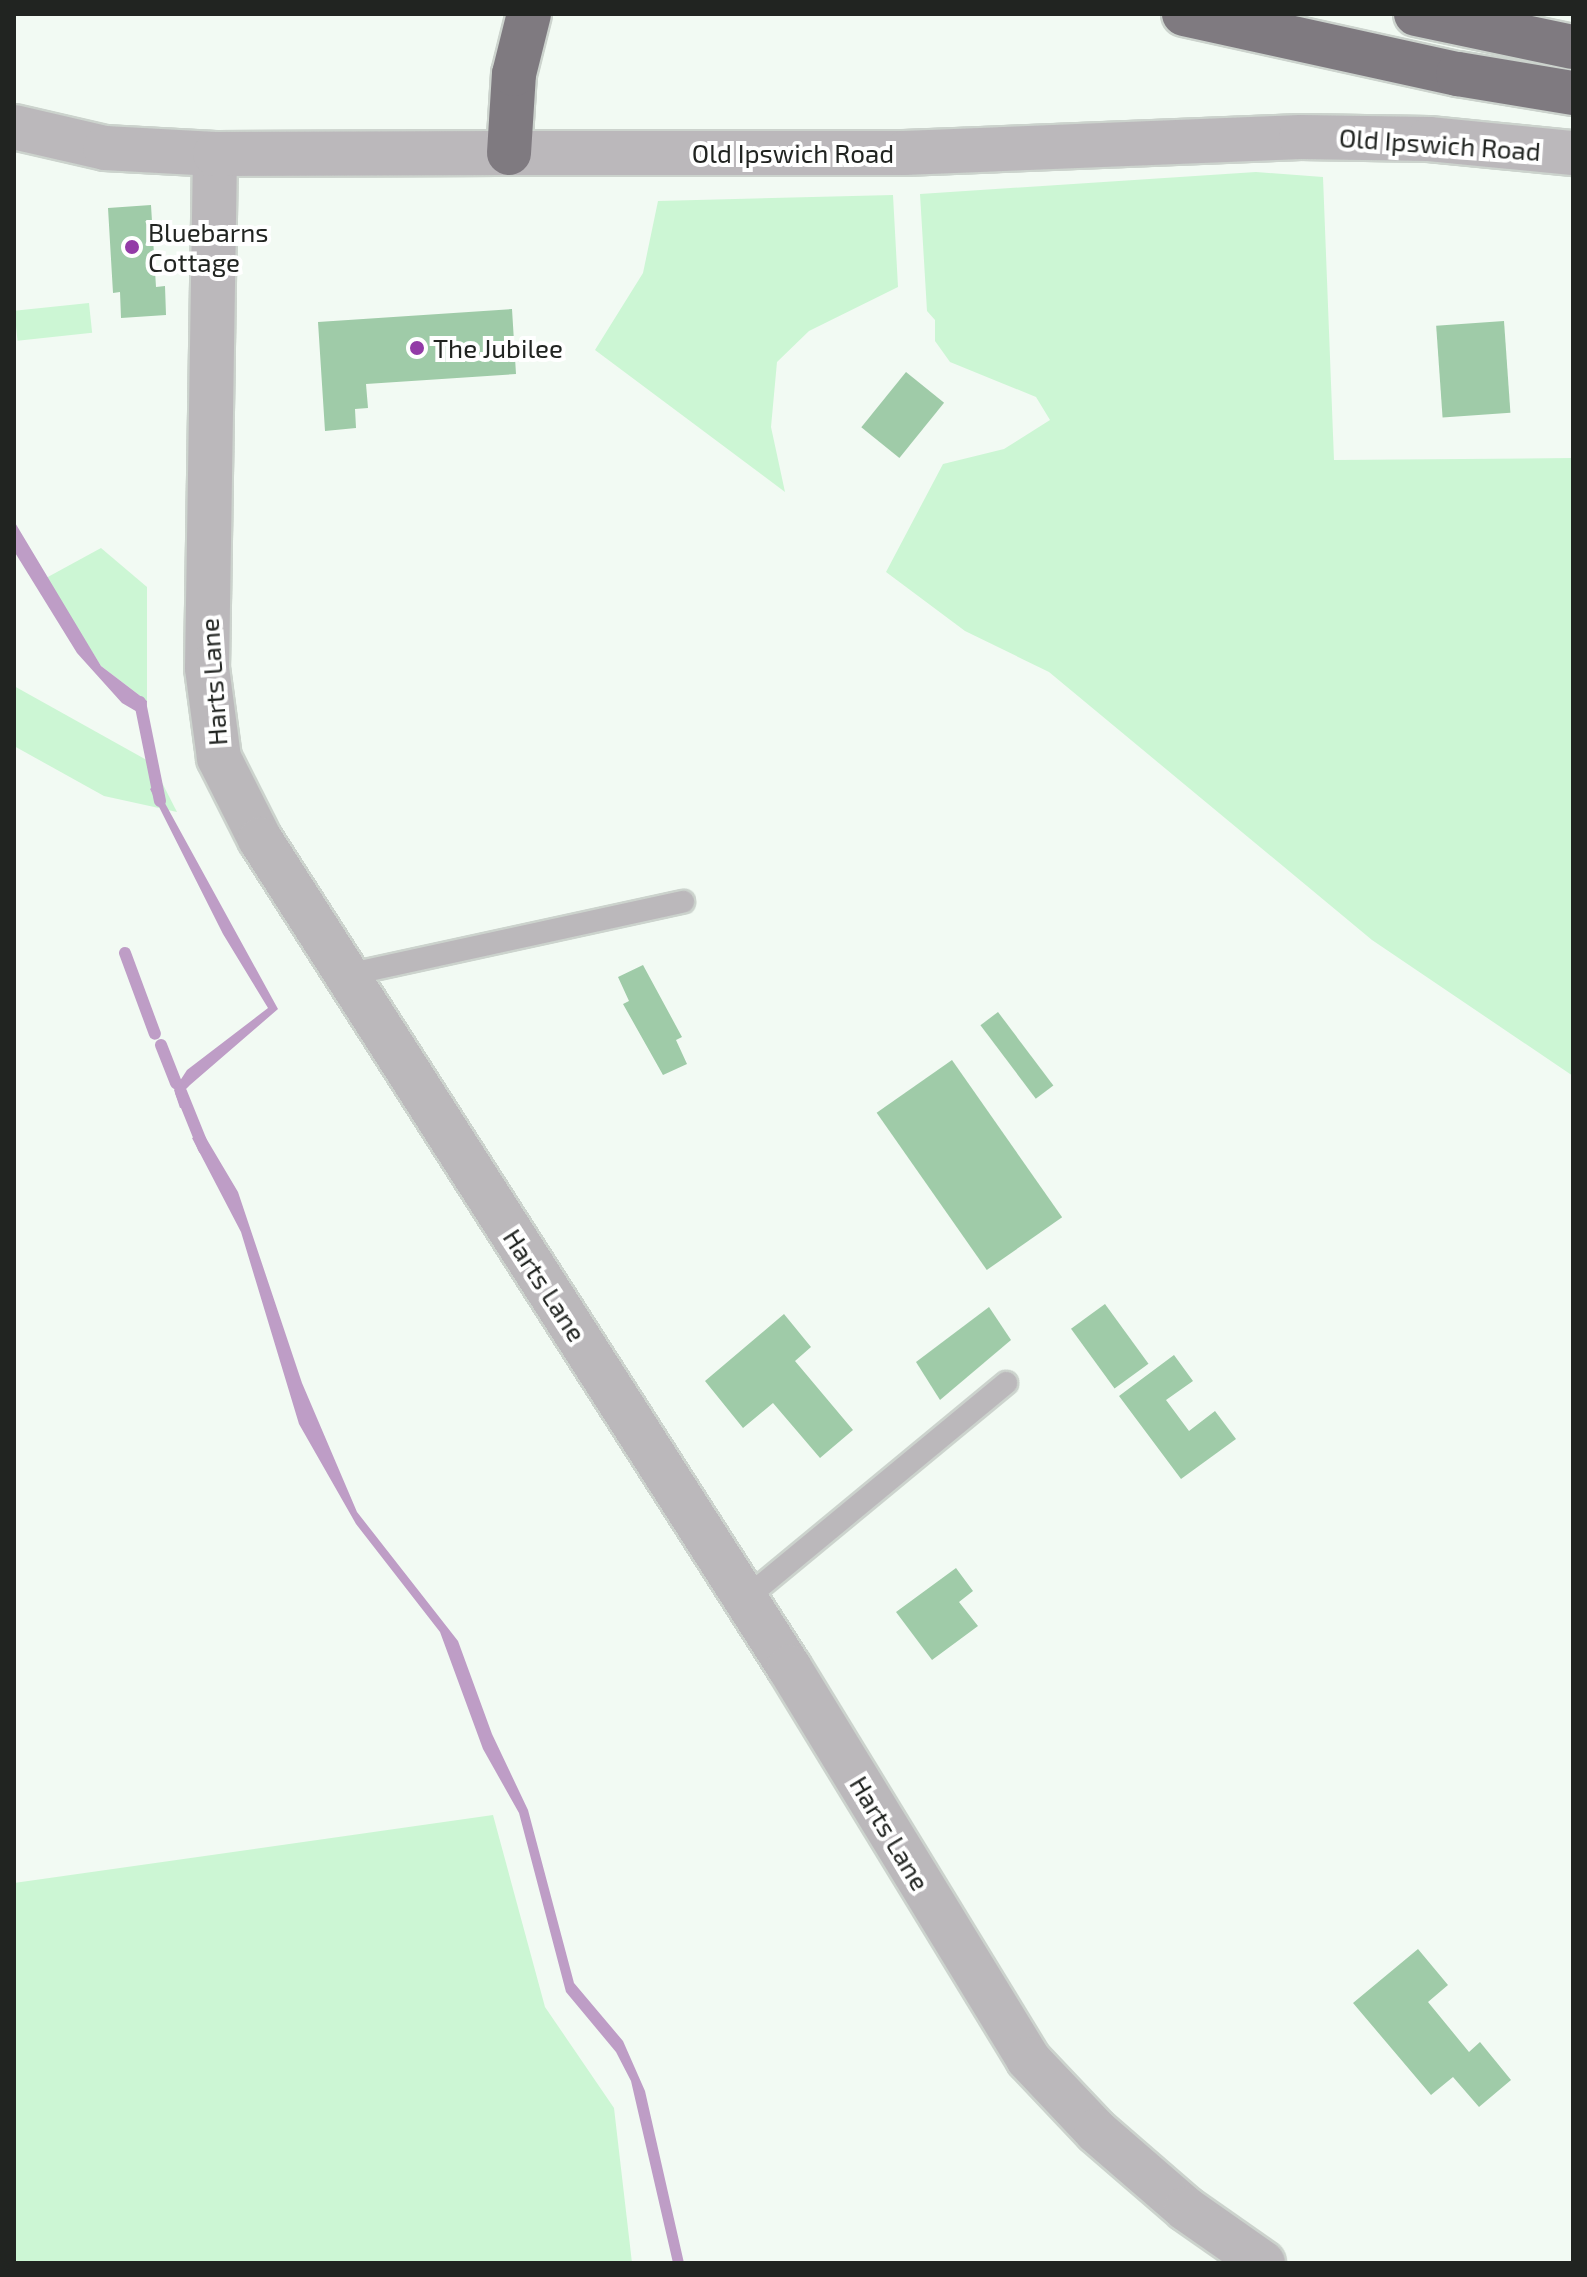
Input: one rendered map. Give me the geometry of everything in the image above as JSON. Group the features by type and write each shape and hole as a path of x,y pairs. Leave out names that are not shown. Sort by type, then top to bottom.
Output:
{"highway":[{"path":"509,153 514,74 529,14"},
{"path":"1184,14 1458,74 1573,93"},
{"path":"1416,14 1573,47"}],"street":[{"name":"Old Ipswich Road","path":"14,127 105,148 215,154 904,153 1301,137 1429,139 1573,153"},
{"name":"Harts Lane","path":"215,154 207,668 219,758 260,839 745,1599 1028,2059 1096,2131 1186,2209 1263,2263"}],"lane":[{"path":"347,975 683,902"},
{"path":"745,1599 1006,1383"}],"green space":[{"path":"1256,172 1323,177 1334,460 1573,458 1573,1076 1372,940 1049,672 965,631 886,572 943,464 1004,449 1050,420 1036,397 950,362 935,341 935,320 927,311 920,194"},
{"path":"893,195 898,287 809,331 777,362 771,427 785,492 595,350 643,273 658,201"},
{"path":"89,303 92,333 18,341 14,311"},
{"path":"101,548 147,587 147,701 101,666 46,578"},
{"path":"14,686 152,763 177,812 104,796 14,746"},
{"path":"493,1815 545,2007 614,2108 632,2263 14,2263 14,1883"}],"shaded area":[{"path":"14,521 101,666 147,701 146,717 122,703 77,653 14,551"},
{"path":"155,785 278,1009 185,1090 189,1106 180,1108 174,1090 187,1070 268,1008 223,934 150,789"},
{"path":"203,1133 238,1192 302,1383 357,1512 458,1641 492,1734 528,1810 574,1983 623,2041 645,2091 684,2263 673,2263 631,2081 616,2052 566,1992 519,1813 483,1749 440,1632 356,1524 299,1424 241,1232 192,1138"}],"building":[{"name":"Bluebarns Cottage","path":"151,205 156,287 165,286 166,315 121,318 120,292 113,293 108,208"},
{"name":"The Jubilee","path":"512,309 516,374 366,384 368,408 355,409 356,428 325,431 318,322"},
{"path":"1504,321 1510,413 1443,418 1436,326"},
{"path":"906,372 944,403 899,458 861,427"},
{"path":"643,965 682,1037 676,1040 687,1064 663,1075 623,1004 629,1001 618,977"},
{"path":"998,1012 1053,1085 1036,1099 980,1025"},
{"path":"952,1060 1062,1217 987,1270 877,1113"},
{"path":"1105,1304 1148,1364 1115,1389 1071,1329"},
{"path":"989,1307 1011,1340 940,1400 916,1362"},
{"path":"784,1314 811,1347 795,1361 853,1430 820,1458 773,1403 743,1428 705,1381"},
{"path":"1174,1355 1193,1381 1166,1400 1189,1431 1215,1411 1236,1439 1181,1479 1119,1396"},
{"path":"956,1568 973,1591 959,1602 978,1626 932,1660 896,1612"},
{"path":"1418,1949 1448,1985 1428,2002 1469,2052 1480,2042 1511,2080 1479,2107 1453,2077 1431,2095 1353,2003"}],"waterway":[{"path":"140,702 160,801"},
{"path":"125,953 155,1034"},
{"path":"161,1045 176,1083"},
{"path":"181,1092 204,1149"}],"place":[{"name":"Bluebarns Cottage","path":"132,247"},
{"name":"The Jubilee","path":"417,348"}]}
